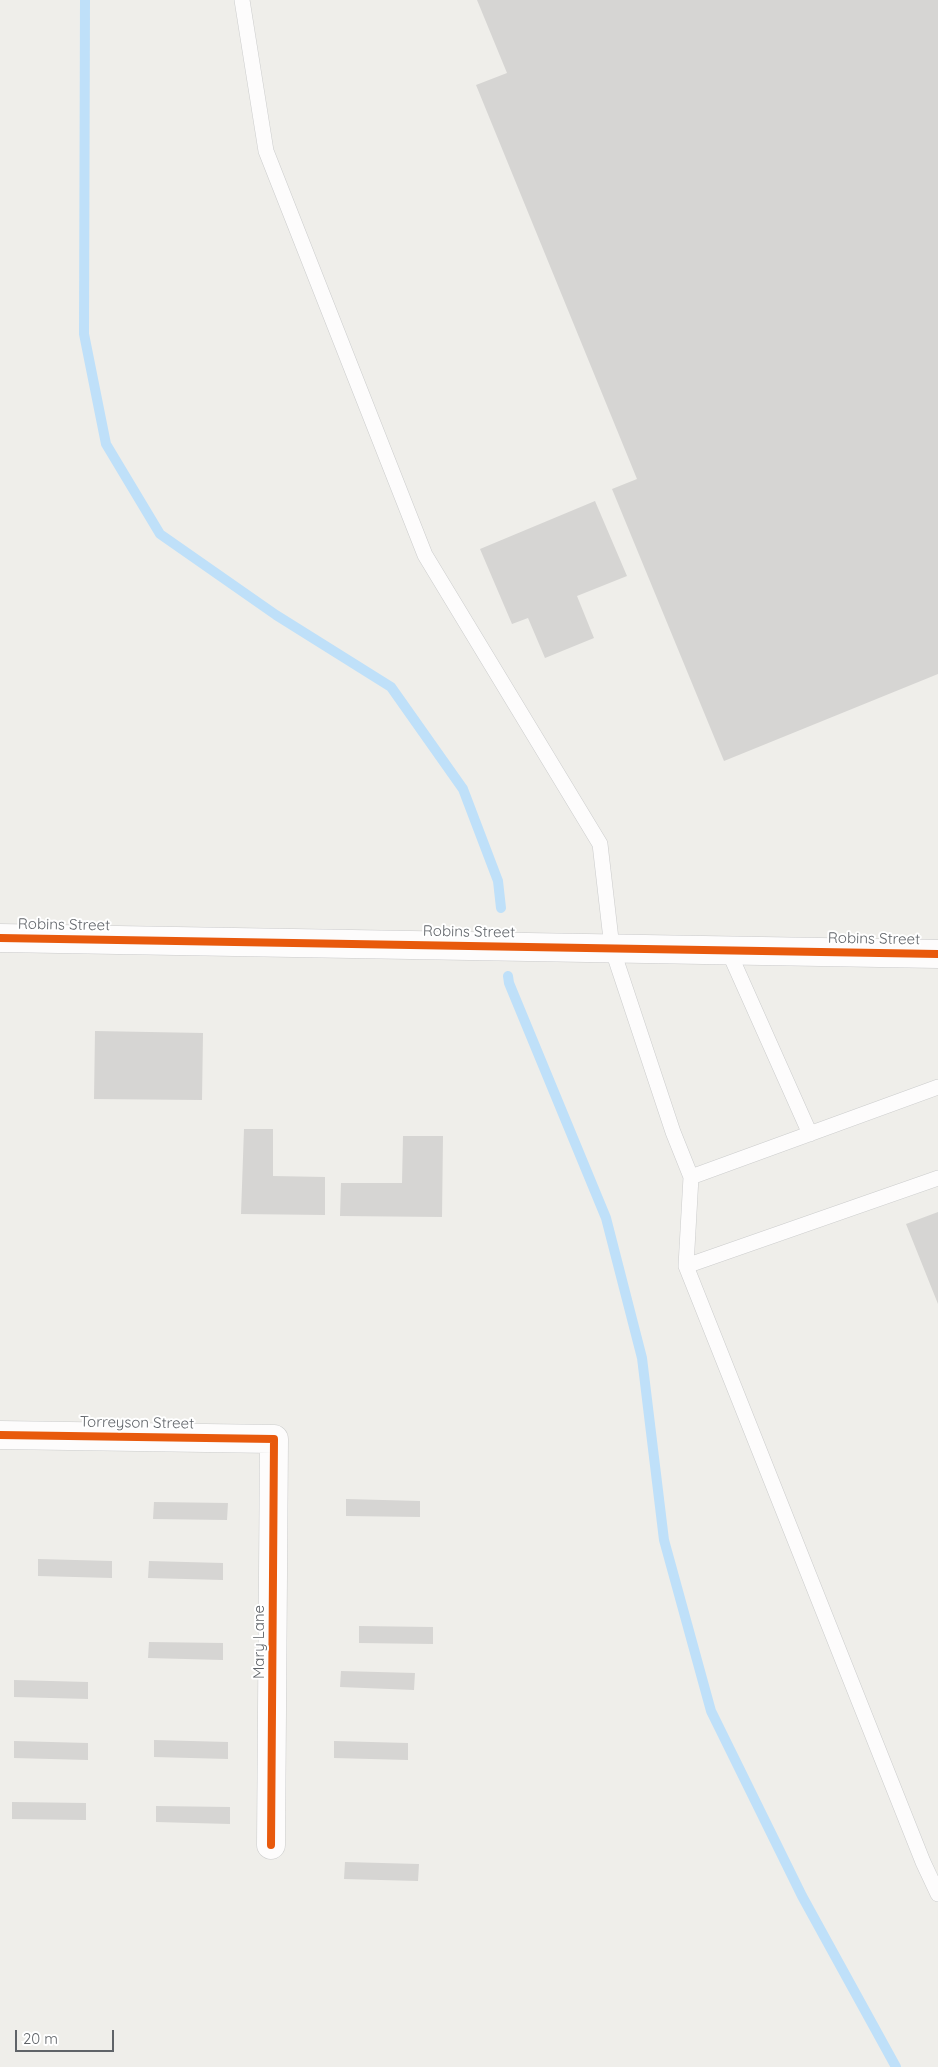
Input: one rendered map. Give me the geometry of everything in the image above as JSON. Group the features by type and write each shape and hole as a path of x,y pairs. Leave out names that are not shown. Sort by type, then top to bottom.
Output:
{"street":[{"name":"Robins Street","path":"0,938 938,954"},
{"name":"Torreyson Street","path":"0,1435 274,1439"},
{"name":"Mary Lane","path":"272,1845 274,1439"}],"lane":[{"path":"242,0 266,151 425,555 600,844 612,948 673,1132 691,1178 686,1266 923,1862 938,1894"},
{"path":"728,950 810,1134"},
{"path":"691,1178 938,1087"},
{"path":"686,1266 938,1178"}],"building":[{"path":"477,0 938,0 938,674 724,761 612,489 637,479 476,85 507,73"},
{"path":"595,501 627,576 577,596 594,638 545,658 528,618 512,624 480,549"},
{"path":"95,1031 203,1033 202,1100 94,1099"},
{"path":"244,1129 273,1129 273,1176 325,1177 325,1215 241,1214"},
{"path":"403,1136 443,1136 442,1217 340,1216 341,1183 402,1183"},
{"path":"938,1212 938,1304 906,1224"},
{"path":"346,1499 420,1501 420,1517 346,1516"},
{"path":"154,1502 228,1503 227,1520 153,1519"},
{"path":"38,1559 112,1561 112,1578 38,1576"},
{"path":"149,1561 223,1563 223,1580 148,1578"},
{"path":"359,1626 433,1627 433,1644 359,1643"},
{"path":"149,1642 223,1643 223,1660 148,1658"},
{"path":"341,1671 415,1673 414,1690 340,1687"},
{"path":"14,1680 88,1682 88,1699 14,1697"},
{"path":"154,1740 228,1742 228,1759 154,1757"},
{"path":"14,1741 88,1743 88,1760 14,1758"},
{"path":"334,1741 408,1743 408,1760 334,1758"},
{"path":"12,1802 86,1803 86,1820 12,1819"},
{"path":"156,1806 230,1807 230,1824 156,1822"},
{"path":"345,1862 419,1864 418,1881 344,1879"}],"waterway":[{"path":"85,0 84,334 106,444 160,534 276,615 391,687 463,789 498,881 501,908"},
{"path":"508,976 509,983 606,1218 642,1358 664,1540 711,1711 802,1896 896,2067"}],"cycle path":[{"path":"0,938 938,954"},
{"path":"0,1435 274,1439 271,1845"}]}
